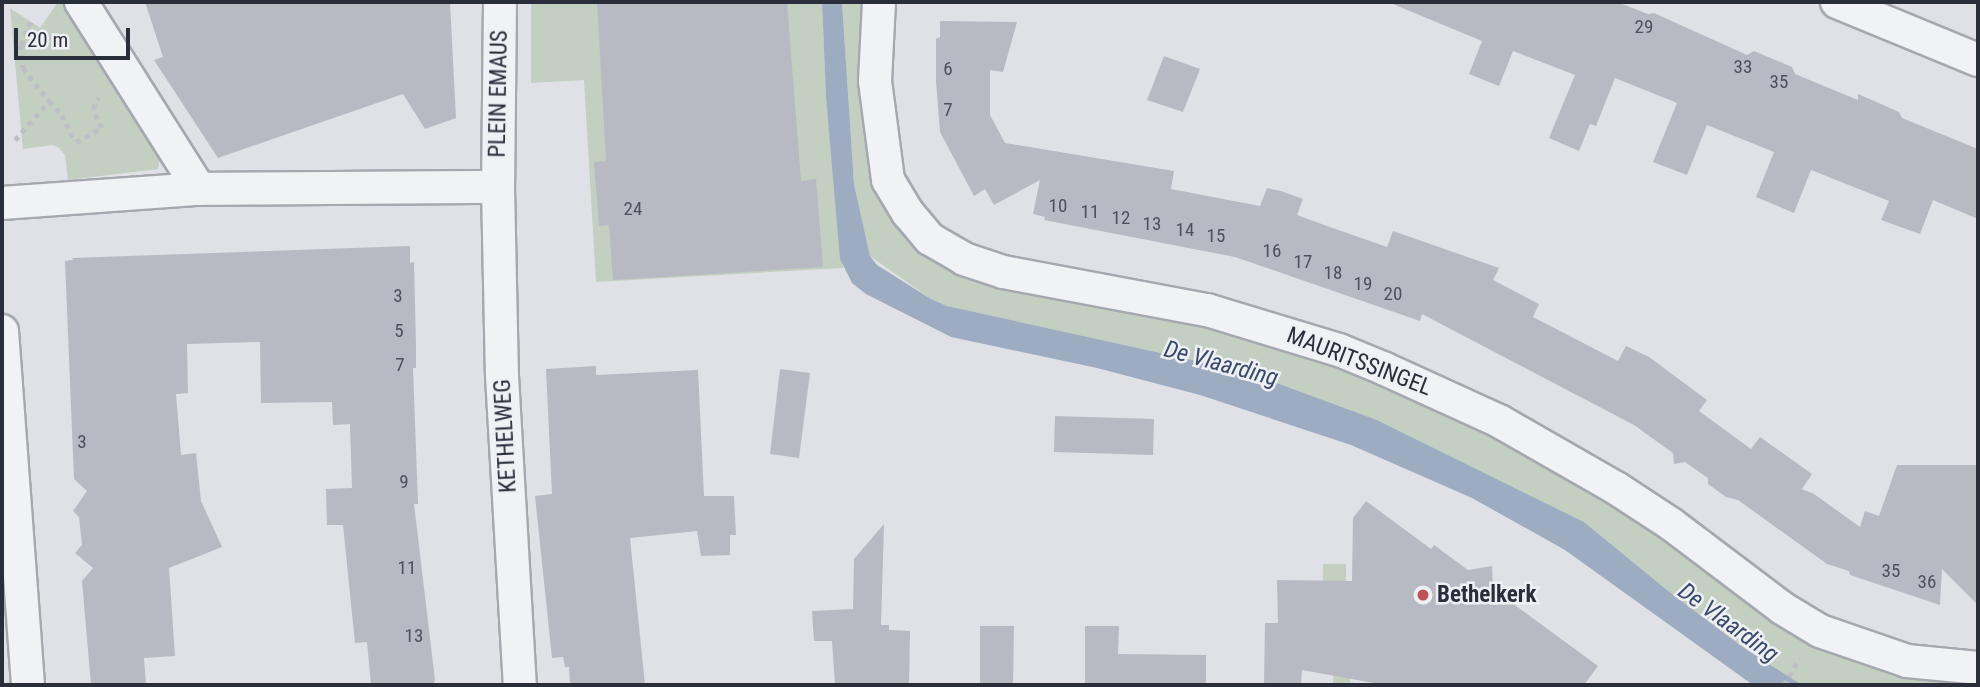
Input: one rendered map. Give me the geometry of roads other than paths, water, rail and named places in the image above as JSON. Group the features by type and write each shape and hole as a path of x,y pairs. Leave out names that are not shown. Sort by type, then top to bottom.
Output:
{"street":[{"path":"82,2 199,188"},
{"name":"PLEIN EMAUS","path":"498,187 500,2"},
{"name":"MAURITSSINGEL","path":"879,2 875,81 880,140 888,180 908,212 930,239 964,258 1003,272 1114,290 1207,310 1339,350 1499,421 1616,488 1671,524 1782,608 1820,631 1907,660 1978,668"},
{"path":"1837,2 1978,60"},
{"path":"2,203 199,188 498,187"},
{"name":"KETHELWEG","path":"498,187 502,376 520,685"},
{"path":"2,331 28,685"}],"water":[{"path":"822,2 842,2 854,184 870,256 877,265 947,306 1247,372 1377,420 1584,522 1741,646 1802,685 1753,685 1565,550 1472,498 1351,445 1200,395 1097,368 951,337 866,294 852,283 840,259 826,97"}],"place":[{"name":"Bethelkerk","path":"1423,595"}],"water label":[{"name":"De Vlaarding","path":"1221,364"},
{"name":"De Vlaarding","path":"1728,623"}]}
